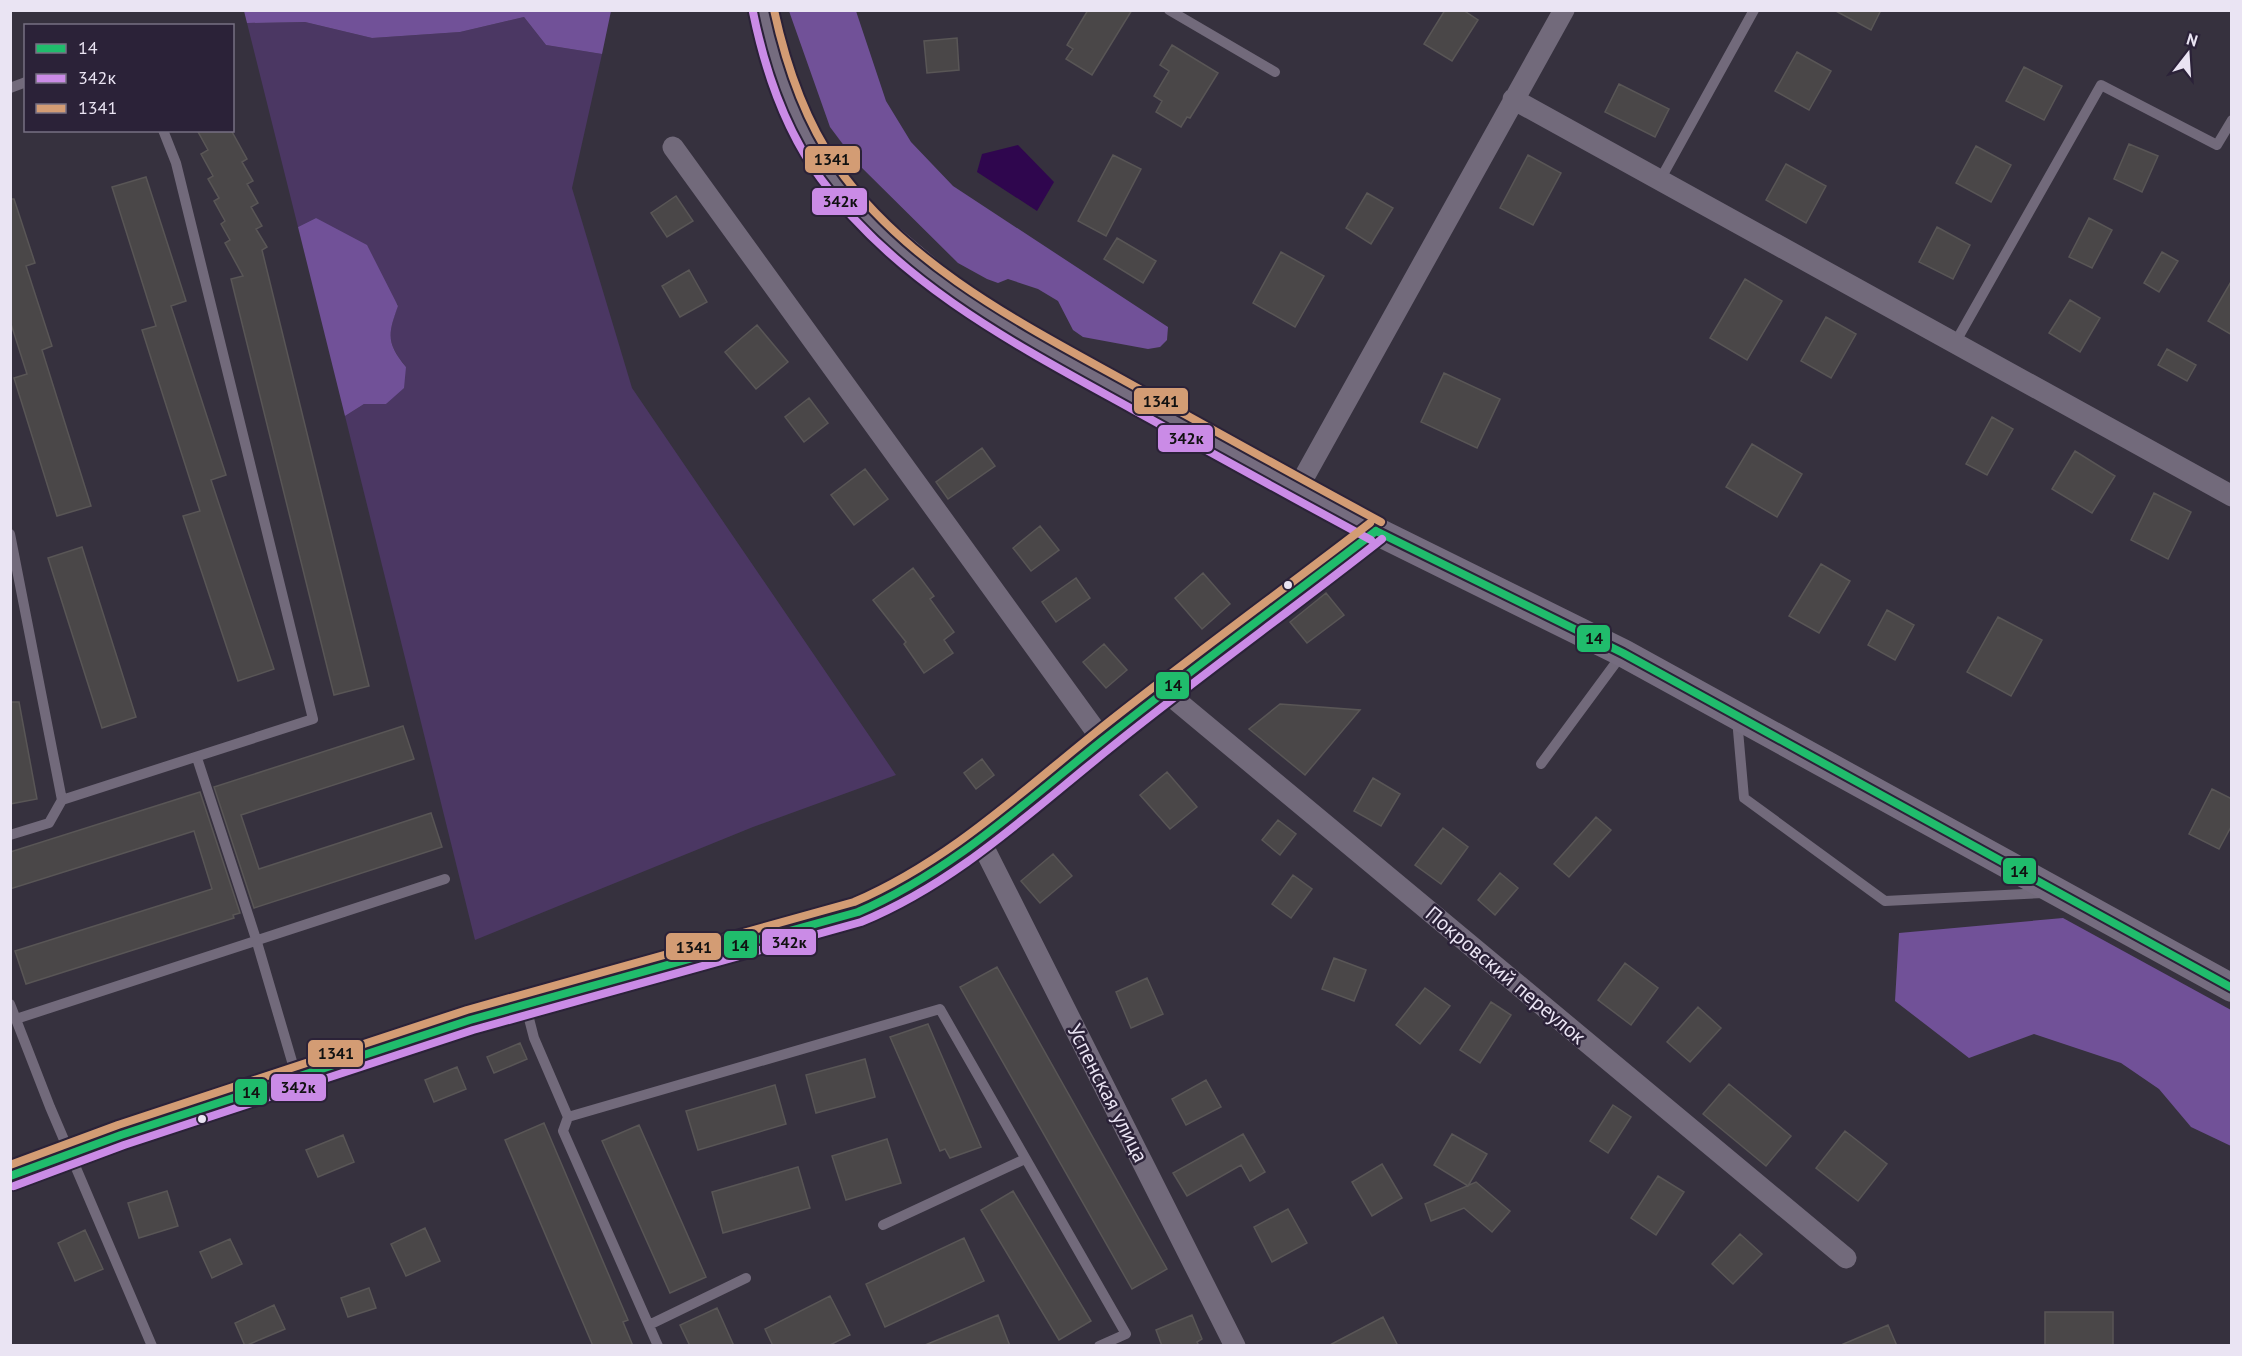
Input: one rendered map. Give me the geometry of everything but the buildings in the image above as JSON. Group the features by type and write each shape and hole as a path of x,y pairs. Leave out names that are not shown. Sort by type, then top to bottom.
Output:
{"main road":[{"path":"763,10 767,32 797,118 829,173 867,219 942,282 1019,334 1376,531 1623,653 2232,988"},
{"path":"10,1176 70,1153 297,1076 470,1020 858,912 888,901 917,885 980,840 1103,741 1376,531"}],"street":[{"path":"1298,488 1564,10"},
{"path":"1513,99 2232,496"},
{"path":"673,147 1103,741"},
{"name":"Покровский переулок","path":"1166,692 1846,1258"},
{"name":"Успенская улица","path":"980,840 1235,1346"}],"lane":[{"path":"1169,10 1275,72"},
{"path":"1660,180 1754,10"},
{"path":"1955,343 2101,85 2217,145 2232,120"},
{"path":"62,800 313,719 176,163 164,132"},
{"path":"10,534 62,800 49,823 10,835"},
{"path":"1541,764 1623,653"},
{"path":"1736,715 1744,798 1885,901 2057,892"},
{"path":"197,758 256,939 297,1076"},
{"path":"16,1019 445,879"},
{"path":"10,1004 152,1346"},
{"path":"525,1006 534,1038 568,1117 563,1131 658,1346"},
{"path":"568,1117 940,1009 1126,1334 1099,1346"},
{"path":"883,1225 1025,1158"},
{"path":"649,1325 746,1278"}],"shaded area":[{"path":"244,10 611,11 602,54 546,45 524,17 460,32 372,38 305,22 247,23"},
{"path":"789,11 856,11 886,101 911,142 953,186 1168,327 1167,340 1160,347 1148,349 1083,337 1073,330 1058,301 1038,289 1008,279 998,283 958,263 857,163 830,127"},
{"path":"524,17 546,45 602,54 572,188 632,388 896,775 753,827 475,940 345,416 364,404 386,404 406,367 395,351 391,338 392,324 398,305 316,218 298,227 247,23 305,22 372,38 460,32"},
{"path":"1018,145 1054,182 1037,211 977,172 982,154"},
{"path":"316,218 367,245 398,306 392,324 391,338 395,351 406,367 404,388 386,404 364,404 345,416 298,227"},
{"path":"2063,918 2231,1010 2231,1146 2191,1127 2159,1089 2121,1063 2034,1034 1969,1058 1895,1001 1899,933"}],"transit line":[{"name":"1341","path":"774,10 790,71 814,129 836,165 866,202 899,236 936,267 1059,345 1381,522"},
{"name":"342к","path":"753,12 770,78 797,141 821,179 852,217 887,251 924,282 1005,337 1371,540"},
{"name":"1341","path":"10,1165 118,1125 467,1010 854,902 888,886 981,826 1129,706 1370,523"},
{"name":"14","path":"1376,531 1623,653 2232,988"},
{"name":"14","path":"10,1176 121,1135 470,1020 858,912 925,877 986,835 1136,714 1376,531"},
{"name":"342к","path":"14,1186 124,1145 473,1030 861,922 896,906 929,888 991,845 1143,722 1382,539"}]}
